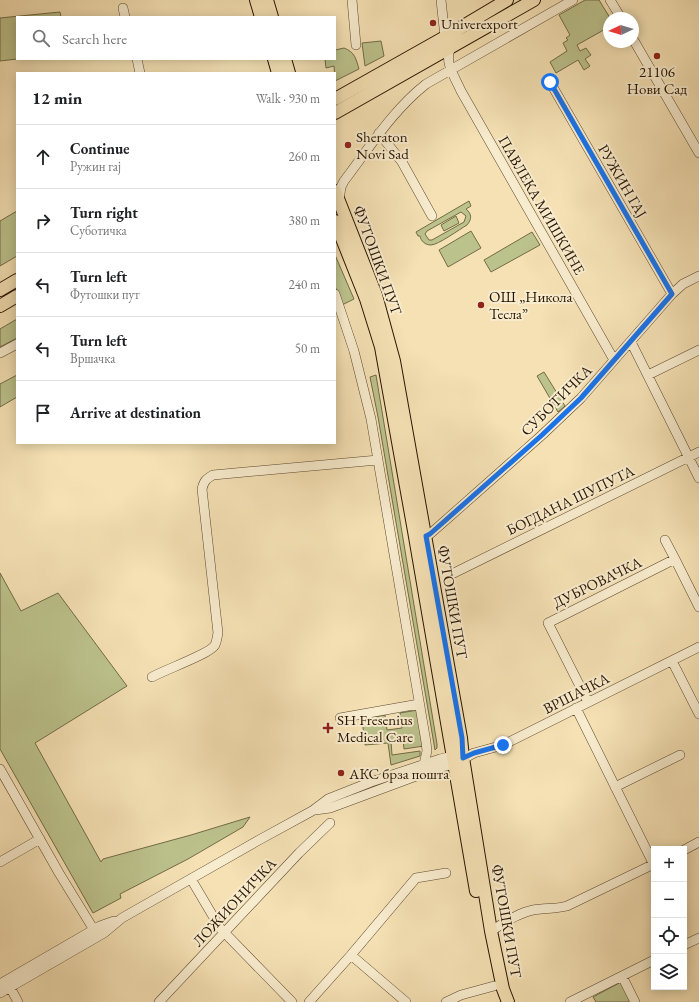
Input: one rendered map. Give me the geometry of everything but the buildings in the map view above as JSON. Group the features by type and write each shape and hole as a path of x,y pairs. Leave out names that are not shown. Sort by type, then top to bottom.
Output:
{"main road":[{"path":"256,0 261,16"},
{"path":"267,0 272,16"},
{"path":"336,98 507,0"},
{"path":"336,112 534,0"},
{"path":"274,60 278,72"},
{"path":"285,60 289,72"},
{"name":"ФУТОШКИ ПУТ","path":"337,196 339,227 366,299 381,347 457,759 503,989 508,1002"},
{"name":"ФУТОШКИ ПУТ","path":"339,227 376,295 394,361 462,738 457,759 494,986 499,1002"},
{"path":"0,290 16,281"},
{"path":"0,306 16,297"}],"street":[{"path":"352,0 356,44"},
{"path":"441,0 445,37"},
{"path":"337,196 341,187 339,182 390,119 426,84 450,66 573,0"},
{"path":"610,0 617,12"},
{"name":"ПАВЛЕКА МИШКИНЕ","path":"450,48 448,55 450,66 461,91 614,360"},
{"path":"638,48 699,153"},
{"path":"433,58 441,57 447,60 450,66"},
{"path":"137,60 140,72"},
{"name":"РУЖИН ГАЈ","path":"550,82 672,294"},
{"path":"379,133 402,162 432,216"},
{"name":"СУБОТИЧКА","path":"426,536 542,435 581,398 672,294 683,284 699,276"},
{"path":"336,297 354,351 371,419 427,751 424,764"},
{"path":"631,342 699,478"},
{"path":"0,353 16,345"},
{"path":"648,375 699,350"},
{"name":"БОГДАНА ШУПУТА","path":"454,573 699,452"},
{"path":"152,677 202,654 215,646 218,633 202,489 208,478 213,475 378,460"},
{"path":"414,531 421,537 426,536"},
{"path":"665,540 699,607"},
{"name":"ДУБРОВАЧКА","path":"588,702 548,623 675,560"},
{"name":"ВРШАЧКА","path":"457,759 474,753 486,751 512,741 699,648"},
{"path":"672,661 699,714"},
{"path":"340,718 419,704"},
{"path":"576,708 651,858"},
{"path":"615,787 680,755"},
{"path":"0,993 3,982 94,930 122,918 192,879 312,811 328,799 371,782 424,764 457,759"},
{"path":"312,811 330,808 435,769 457,759"},
{"path":"0,769 94,930"},
{"name":"ЛОЖИОНИЧКА","path":"159,1002 299,853 330,823"},
{"path":"0,862 40,839"},
{"path":"687,848 699,842"},
{"path":"491,931 511,919 532,910 554,909 567,906 651,865"},
{"path":"309,1002 416,878 446,873"},
{"path":"192,879 220,928 292,1002"},
{"path":"3,982 104,933 122,918"},
{"path":"687,944 699,938"},
{"path":"351,955 406,1002"},
{"path":"570,1002 651,962"},
{"path":"622,976 635,1002"},
{"path":"3,982 18,1002"},
{"path":"446,1002 461,995 494,986"}],"green space":[{"path":"585,0 599,0 606,12 603,12 603,30 577,45 580,51 586,48 591,55 585,59 590,66 584,70 578,60 556,73 550,62 567,51 563,43 568,40 566,38 570,35 559,15"},
{"path":"60,12 61,16 20,16"},
{"path":"16,16 16,59 0,61 0,18"},
{"path":"381,41 384,56 365,66 362,43"},
{"path":"344,48 351,52 356,59 359,69 336,80 334,66 326,68 325,60 336,60 336,50"},
{"path":"469,201 471,206 466,209 470,215 469,223 444,240 431,245 427,244 421,240 420,236 418,236 416,232","holes":["461,212 466,216 464,222 432,240 429,240 425,234 427,231"]},
{"path":"16,212 16,257 0,266 0,221"},
{"path":"456,216 459,223 444,231 441,225"},
{"path":"471,231 481,248 448,267 439,250"},
{"path":"532,232 540,245 491,272 484,260"},
{"path":"336,257 354,299 342,305 336,289"},
{"path":"16,320 16,339 0,347 0,329"},
{"path":"544,372 565,406 558,412 537,376"},
{"path":"376,375 437,744 437,748 435,750 370,377"},
{"path":"16,376 16,398 0,407 0,384"},
{"path":"0,573 21,611 58,593 127,686 35,743 101,862 103,859 250,817 243,827 188,859 120,894 121,898 93,913 0,749"},
{"path":"418,710 424,746 404,749 403,739 391,741 392,755 420,751 420,756 391,765 388,743 365,745 362,719 385,715 387,730 402,728 400,713"},
{"path":"621,982 631,1002 596,1002 593,997"}],"place":[{"name":"Univerexport","path":"433,23"},
{"name":"21106 Нови Сад","path":"657,56"},
{"name":"Sheraton Novi Sad","path":"348,145"},
{"name":"ОШ „Никола Тесла”","path":"481,305"},
{"name":"SH Fresenius Medical Care","path":"328,728"},
{"name":"АКС брза пошта","path":"341,773"}],"route":[{"path":"503,745 486,751 474,753 463,758 462,738 426,536 496,476 581,398 672,294 550,82"}]}
